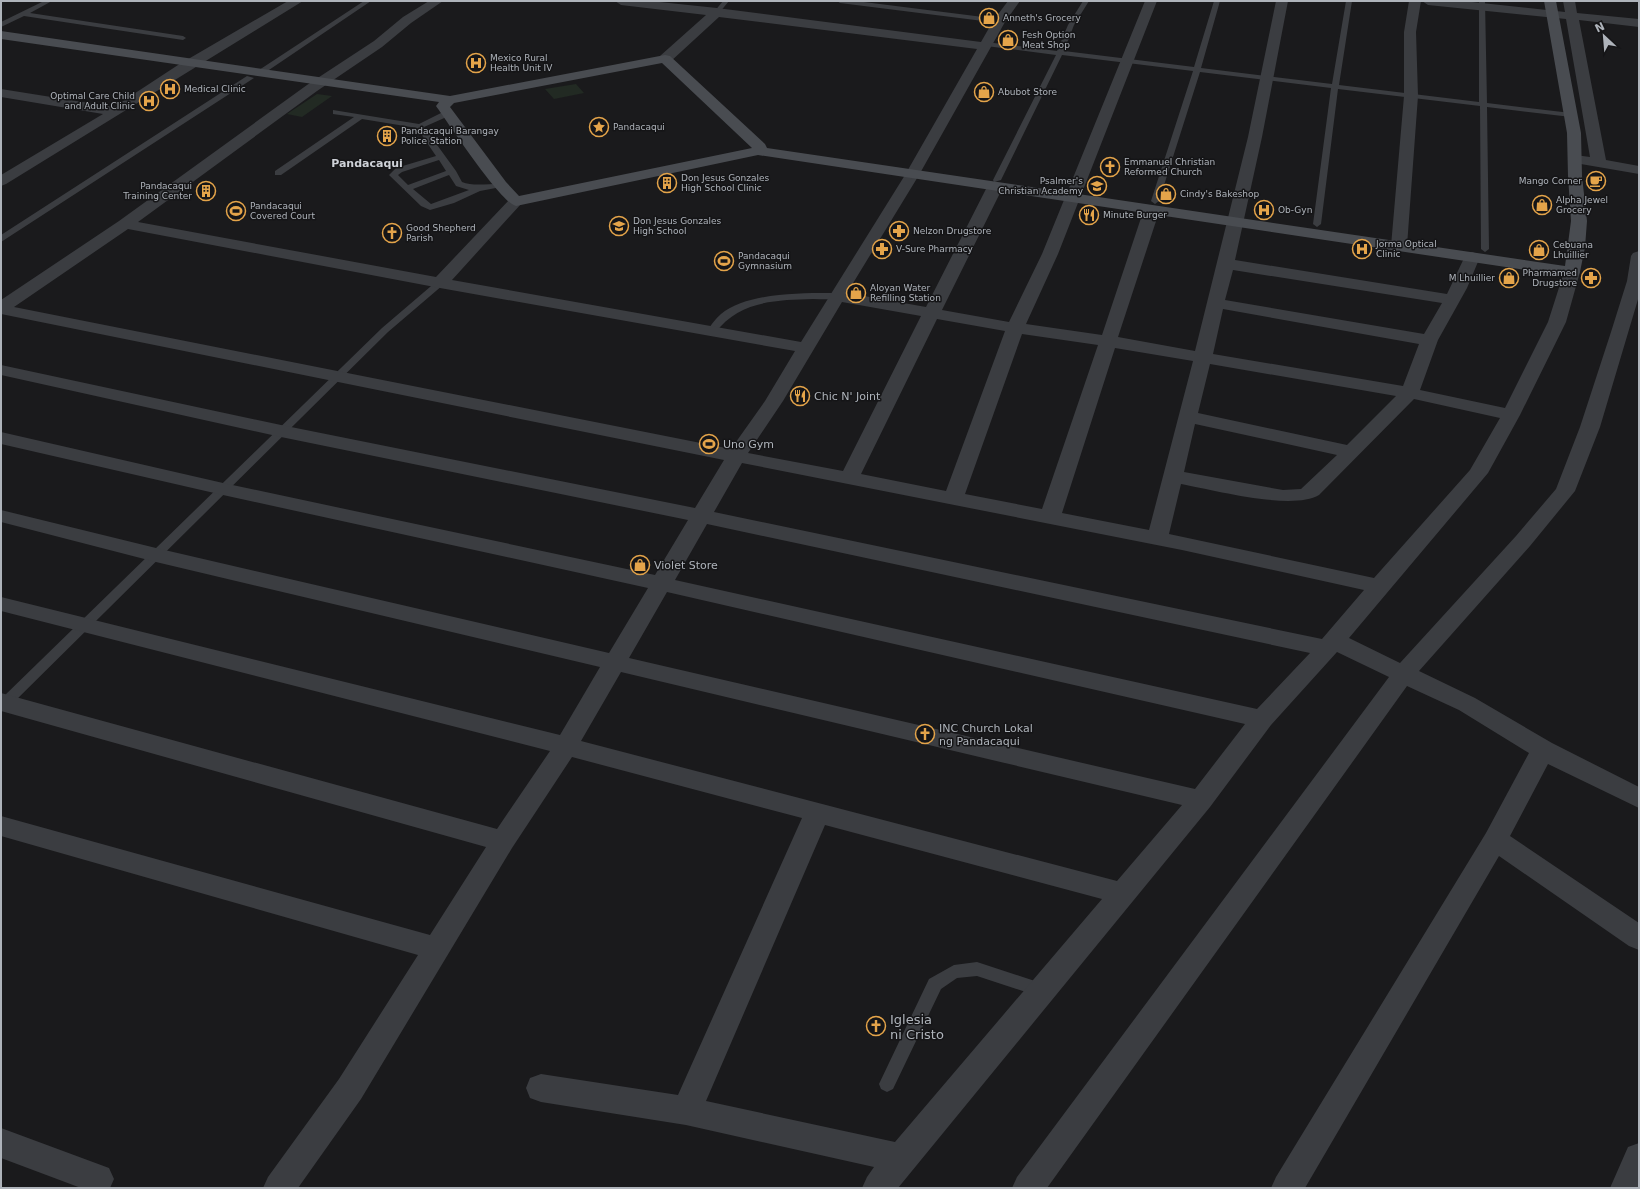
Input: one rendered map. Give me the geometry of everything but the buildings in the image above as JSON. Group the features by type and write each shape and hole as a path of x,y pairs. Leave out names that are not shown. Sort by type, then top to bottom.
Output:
{"street":[{"path":"1,181 116,112 188,65 297,1"},
{"path":"1,308 125,224 318,85 378,44 407,20 437,1"},
{"path":"621,1 985,45"},
{"path":"279,1188 350,1089 503,841 566,746 737,456 774,400 914,172 999,21 1014,1"},
{"path":"954,498 1015,328 1050,254 1151,1"},
{"path":"1157,539 1203,359 1237,217 1268,79 1282,1"},
{"path":"1400,241 1411,96 1410,32 1415,1"},
{"path":"1428,1 1551,8 1572,17 1639,23"},
{"path":"1569,1 1599,164"},
{"path":"878,1188 901,1158 1201,800 1262,719 1330,645 1379,586 1478,473 1511,416 1557,322 1573,267 1579,221 1574,134 1551,8"},
{"path":"1,35 447,106 665,59 717,12"},
{"path":"1,43 188,65"},
{"path":"665,59 759,149"},
{"path":"1,93 116,112"},
{"path":"447,106 501,185 516,202"},
{"path":"1574,134 1593,136"},
{"path":"440,283 516,202 759,149 996,184 1237,217 1573,267"},
{"path":"1575,159 1639,170"},
{"path":"849,478 996,184"},
{"path":"1050,517 1153,205"},
{"path":"1237,217 1317,224 1400,241"},
{"path":"125,224 440,283 806,348"},
{"path":"1172,476 1269,494 1300,496 1312,491 1410,393 1429,340 1478,253"},
{"path":"1028,1188 1185,975 1243,892 1404,673 1523,542 1566,491 1590,427 1620,332 1635,281 1639,256"},
{"path":"1226,264 1452,300"},
{"path":"837,296 1015,328 1108,341 1203,359 1410,393 1511,416"},
{"path":"1216,303 1429,340"},
{"path":"1,308 337,378 954,498 1298,567 1379,586"},
{"path":"1,370 281,431 1330,645 1404,673 1467,704 1543,750 1639,798"},
{"path":"1188,417 1351,452"},
{"path":"1,438 223,489 662,584 1262,719"},
{"path":"1,516 156,555 1201,800"},
{"path":"1,604 566,746 1122,893"},
{"path":"3,703 503,841"},
{"path":"1287,1188 1495,840 1543,750"},
{"path":"686,1111 818,812"},
{"path":"1,826 436,948"},
{"path":"1495,840 1639,938"},
{"path":"541,1088 686,1111 901,1158"},
{"path":"1,1143 98,1179"},
{"path":"1626,1188 1639,1158"}],"lane":[{"path":"1,25 49,1"},
{"path":"1,239 368,1"},
{"path":"717,12 726,1"},
{"path":"840,1 999,21"},
{"path":"996,184 1060,53 1071,25 1086,1"},
{"path":"1153,205 1212,22 1217,1"},
{"path":"1317,224 1335,87 1349,1"},
{"path":"1478,253 1483,104 1482,4"},
{"path":"22,14 183,38"},
{"path":"985,45 1483,104 1571,116"},
{"path":"420,126 447,106"},
{"path":"336,112 420,126 452,171 459,184 466,188 477,190"},
{"path":"278,172 361,116"},
{"path":"442,157 394,173 393,175 430,207 452,201 477,190 501,185"},
{"path":"408,188 452,171"},
{"path":"3,703 85,625 385,330 440,283"},
{"path":"712,331 726,315 737,309 761,302 807,295 837,296"},
{"path":"887,1084 935,984 954,972 977,969 1041,990"}],"shaded area":[{"path":"576,84 584,93 554,99 545,89"},
{"path":"317,94 332,96 302,117 287,114"}],"place":[{"name":"Anneth's Grocery","path":"989,18"},
{"name":"Fesh Option Meat Shop","path":"1008,40"},
{"name":"Mexico Rural Health Unit IV","path":"476,63"},
{"name":"Medical Clinic","path":"170,89"},
{"name":"Abubot Store","path":"984,92"},
{"name":"Optimal Care Child and Adult Clinic","path":"149,101"},
{"name":"Pandacaqui","path":"599,127"},
{"name":"Pandacaqui Barangay Police Station","path":"387,136"},
{"name":"Emmanuel Christian Reformed Church","path":"1110,167"},
{"name":"Mango Corner","path":"1596,181"},
{"name":"Don Jesus Gonzales High School Clinic","path":"667,183"},
{"name":"Psalmer's Christian Academy","path":"1097,186"},
{"name":"Pandacaqui Training Center","path":"206,191"},
{"name":"Cindy's Bakeshop","path":"1166,194"},
{"name":"Alpha Jewel Grocery","path":"1542,205"},
{"name":"Ob-Gyn","path":"1264,210"},
{"name":"Pandacaqui Covered Court","path":"236,211"},
{"name":"Minute Burger","path":"1089,215"},
{"name":"Don Jesus Gonzales High School","path":"619,226"},
{"name":"Nelzon Drugstore","path":"899,231"},
{"name":"Good Shepherd Parish","path":"392,233"},
{"name":"V-Sure Pharmacy","path":"882,249"},
{"name":"Jorma Optical Clinic","path":"1362,249"},
{"name":"Cebuana Lhuillier","path":"1539,250"},
{"name":"Pandacaqui Gymnasium","path":"724,261"},
{"name":"M Lhuillier","path":"1509,278"},
{"name":"Pharmamed Drugstore","path":"1591,278"},
{"name":"Aloyan Water Refilling Station","path":"856,293"},
{"name":"Chic N' Joint","path":"800,396"},
{"name":"Uno Gym","path":"709,444"},
{"name":"Violet Store","path":"640,565"},
{"name":"INC Church Lokal ng Pandacaqui","path":"925,734"},
{"name":"Iglesia ni Cristo","path":"876,1026"}],"district":[{"name":"Pandacaqui","path":"367,163"}]}
